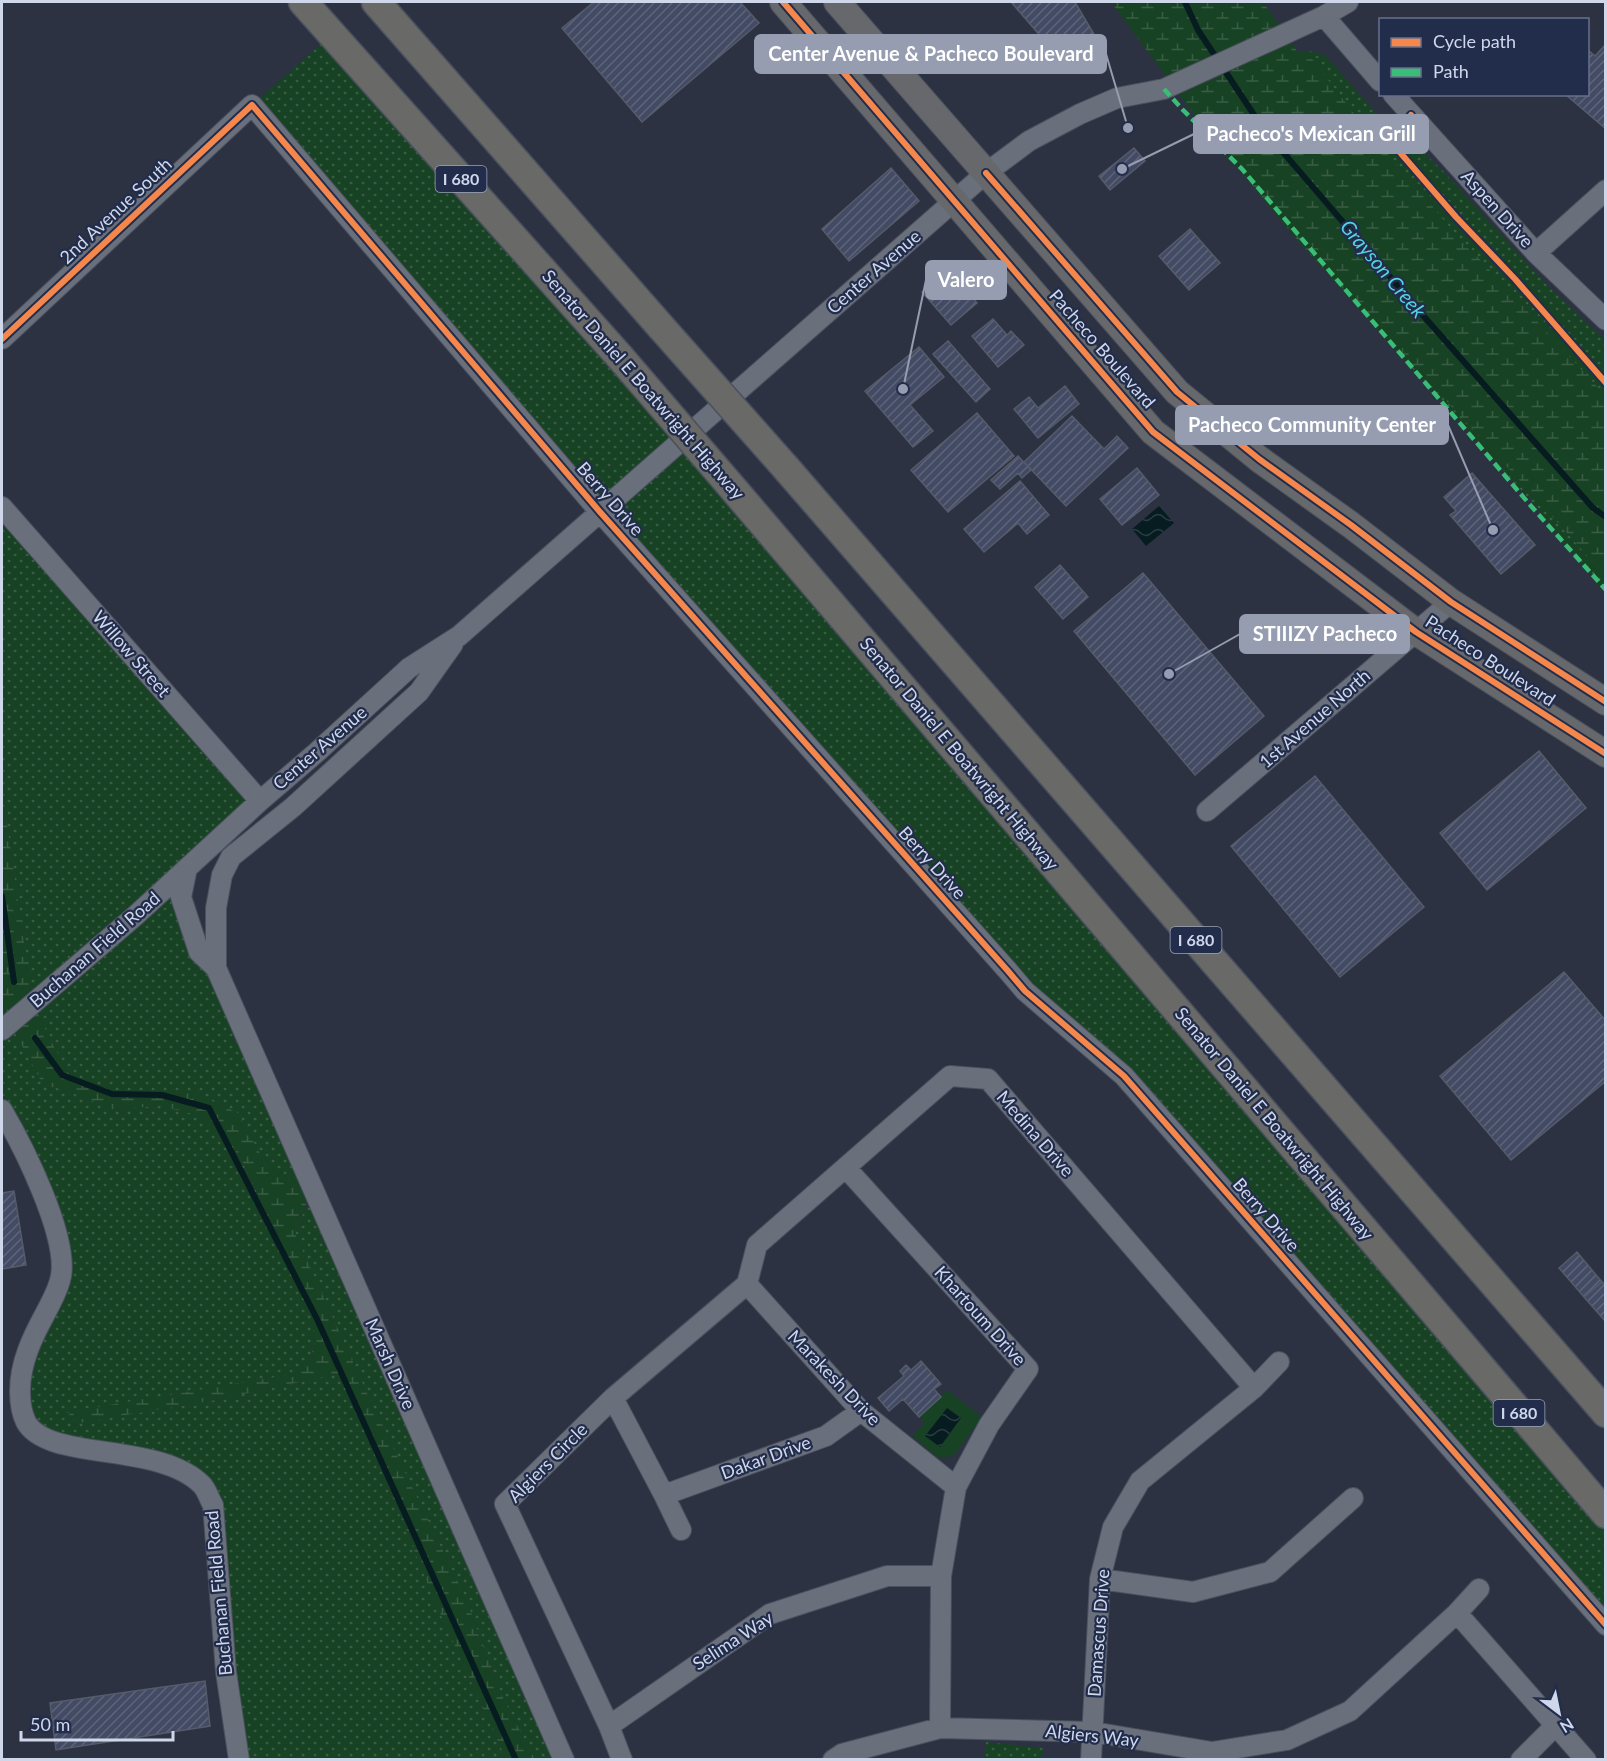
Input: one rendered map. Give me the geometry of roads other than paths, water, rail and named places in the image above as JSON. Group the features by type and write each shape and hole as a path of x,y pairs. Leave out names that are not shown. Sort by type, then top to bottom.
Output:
{"highway":[{"name":"Senator Daniel E Boatwright Highway","path":"303,2 620,357 1605,1514"},
{"name":"I 680","path":"376,2 786,468 1605,1413"}],"main road":[{"name":"Pacheco Boulevard","path":"783,2 1153,432 1416,632 1605,754"},
{"name":"Pacheco Boulevard","path":"837,2 1177,392 1259,459 1351,525 1451,602 1605,702"}],"street":[{"name":"Center Avenue","path":"187,868 409,668 459,636 986,173 1029,141 1080,114 1117,98 1170,86 1324,16 1348,2"},
{"path":"1324,16 1379,80"},
{"name":"Aspen Drive","path":"1395,96 1536,253 1605,320"},
{"name":"2nd Avenue South","path":"2,339 252,105"},
{"name":"Berry Drive","path":"252,105 600,512 1025,991 1124,1076 1605,1625"},
{"path":"1536,253 1605,190"},
{"name":"Willow Street","path":"2,507 260,801"},
{"name":"1st Avenue North","path":"1207,811 1451,602"},
{"name":"Center Avenue","path":"222,875 231,857 334,771 425,686 459,636"},
{"name":"Marsh Drive","path":"187,868 181,897 199,952 216,968 564,1760"},
{"name":"Buchanan Field Road","path":"2,1030 187,868"},
{"name":"Marsh Drive","path":"216,968 216,908 222,875"},
{"name":"Medina Drive","path":"747,1284 757,1245 950,1076 988,1078 1254,1388"},
{"name":"Buchanan Field Road","path":"2,1110 21,1143 57,1234 61,1252 61,1276 20,1374 22,1412 27,1424 43,1439 82,1449 150,1459 171,1465 189,1474 204,1487 213,1505 226,1672 239,1760"},
{"name":"Khartoum Drive","path":"846,1168 1028,1369 989,1425 956,1487 941,1576 940,1728"},
{"name":"Algiers Circle","path":"622,1760 609,1726 505,1504 613,1398 747,1284"},
{"name":"Marakesh Drive","path":"747,1284 861,1411 956,1487"},
{"name":"Damascus Drive","path":"1091,1760 1100,1579 1113,1527 1140,1481 1254,1388 1279,1362"},
{"path":"613,1398 681,1530"},
{"name":"Dakar Drive","path":"664,1495 826,1436 861,1411"},
{"path":"1100,1579 1193,1592 1270,1572 1353,1498"},
{"name":"Selima Way","path":"609,1726 770,1614 887,1576 941,1576"},
{"name":"Algiers Way","path":"840,1758 940,1728 1093,1732 1212,1752 1287,1740 1350,1711 1457,1613 1479,1589"},
{"path":"1457,1613 1586,1760"},
{"path":"1521,1760 1556,1725"}],"water":[{"path":"1159,506 1174,523 1146,546 1132,529"},
{"path":"947,1408 961,1418 940,1447 925,1436"}],"waterway":[{"name":"Grayson Creek","path":"1185,2 1198,30 1264,130 1593,508 1606,517"},
{"path":"2,896 14,982"},
{"path":"35,1038 62,1075 112,1094 162,1095 209,1108 317,1319 516,1760"}],"place":[{"name":"Center Avenue & Pacheco Boulevard","path":"1128,128"},
{"name":"Pacheco's Mexican Grill","path":"1122,169"},
{"name":"Valero","path":"903,389"},
{"name":"Pacheco Community Center","path":"1493,530"},
{"name":"STIIIZY Pacheco","path":"1169,674"}]}
